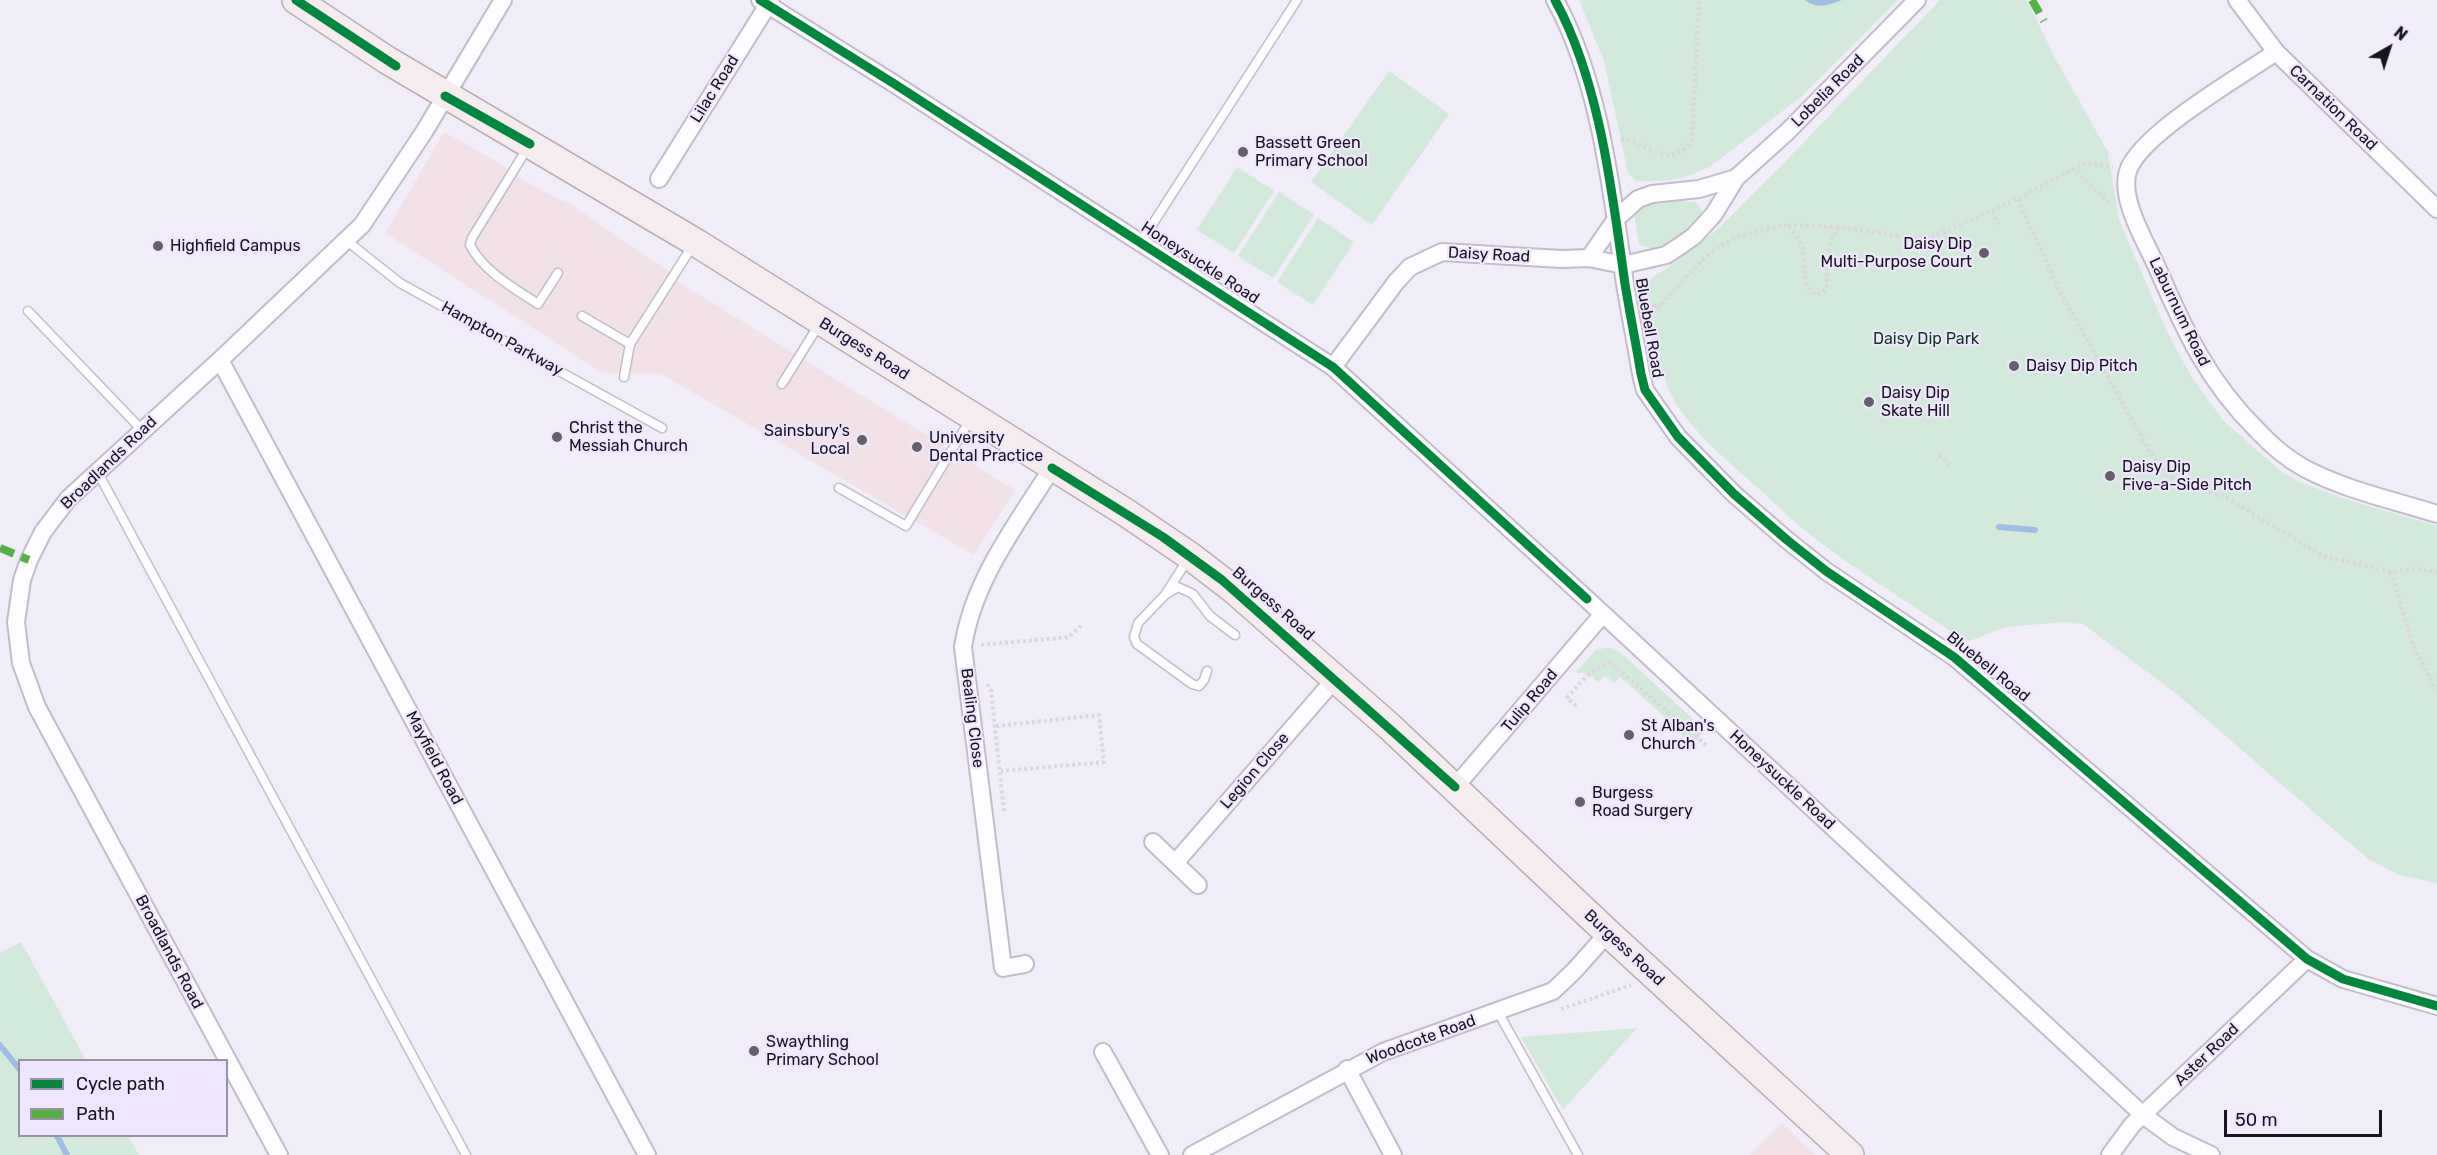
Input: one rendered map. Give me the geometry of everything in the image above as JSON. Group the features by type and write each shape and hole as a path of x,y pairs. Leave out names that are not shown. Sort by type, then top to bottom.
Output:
{"main road":[{"name":"Burgess Road","path":"296,0 445,96 695,242 1125,512 1190,556 1233,589 1455,787 1608,933 1850,1155"}],"street":[{"name":"Broadlands Road","path":"227,1059 37,706 21,663 16,622 22,580 43,532 68,499 363,225 503,0"},
{"path":"1555,0 1582,68 1602,138 1616,219 1589,258"},
{"name":"Lobelia Road","path":"1623,265 1666,255 1694,236 1714,214 1736,178 1787,132 1917,0"},
{"name":"Carnation Road","path":"2237,0 2276,52 2437,209"},
{"name":"Honeysuckle Road","path":"766,2 1333,367 2143,1115 2172,1137 2211,1155"},
{"name":"Lilac Road","path":"659,179 766,2"},
{"name":"Laburnum Road","path":"2276,52 2167,126 2143,148 2128,171 2126,187 2133,214 2186,332 2209,375 2240,414 2274,447 2303,468 2344,485 2437,514"},
{"name":"Lobelia Road","path":"1616,219 1638,199 1652,194 1699,189 1736,178"},
{"name":"Bluebell Road","path":"1616,219 1645,390 1656,408 1699,460 1734,494 1826,571 1962,663 2307,959 2324,970 2354,983 2437,1006"},
{"name":"Daisy Road","path":"1333,367 1396,282 1410,267 1442,252 1562,259 1589,258 1623,265"},
{"name":"Mayfield Road","path":"220,360 647,1155"},
{"name":"Bealing Close","path":"1025,964 1004,968 963,647 967,622 996,557 1052,468"},
{"name":"Tulip Road","path":"1455,787 1525,708 1603,614"},
{"name":"Legion Close","path":"1175,863 1335,679"},
{"path":"1153,842 1198,885"},
{"name":"Woodcote Road","path":"1192,1155 1347,1069 1383,1052 1553,991 1608,933"},
{"name":"Aster Road","path":"2110,1155 2132,1125 2307,959"},
{"path":"1102,1052 1160,1155"},
{"name":"Broadlands Road","path":"228,1060 279,1155"},
{"path":"1347,1069 1393,1155"}],"lane":[{"path":"1141,242 1297,0"},
{"path":"530,144 472,238 470,246 473,252 500,277 538,304 558,273"},
{"name":"Hampton Parkway","path":"347,241 400,283 662,428"},
{"path":"624,377 630,344 695,242"},
{"path":"28,311 142,430"},
{"path":"582,316 630,344"},
{"path":"782,384 820,321"},
{"path":"839,488 906,526 972,417"},
{"path":"97,471 466,1155"},
{"path":"1190,556 1165,595 1138,623 1134,632 1135,641 1196,686 1202,683 1207,671"},
{"path":"1165,595 1178,586 1185,589 1193,594 1210,616 1235,635"},
{"path":"1498,1012 1578,1155"}],"path":[{"path":"1602,138 1626,139 1657,154 1674,154 1686,149 1692,141 1699,0"},
{"path":"1634,332 1707,256 1726,243 1753,232 1788,225 1840,227 1911,238 1932,237 2018,199 2072,168 2085,163 2100,164"},
{"path":"2072,168 2113,207 2133,214"},
{"path":"2018,199 2058,288 2151,454 2166,474 2187,486 2224,496 2323,556 2391,572 2416,568 2437,572"},
{"path":"1993,211 1998,224"},
{"path":"1788,225 1802,244 1805,279 1809,291 1816,295 1827,288 1828,248 1840,227"},
{"path":"1944,232 1950,247"},
{"path":"1939,455 1952,467"},
{"path":"2391,572 2413,645 2437,689"},
{"path":"963,647 1069,637 1081,626"},
{"path":"1576,706 1567,698 1592,671 1599,666 1611,663 1706,744"},
{"path":"996,726 1099,715 1104,762 1001,771"},
{"path":"1560,1010 1634,984 1647,969"}],"shaded area":[{"path":"444,132 503,165 517,177 569,203 668,271 677,281 1015,490 974,555 661,374 603,373 385,233"},
{"path":"1782,1123 1815,1155 1750,1155"}],"green space":[{"path":"1579,0 1898,0 1801,97 1712,165 1676,179 1637,181 1628,173 1604,61"},
{"name":"Daisy Dip Park","path":"1940,0 2027,0 2054,56 2108,152 2119,220 2168,334 2193,379 2223,420 2279,470 2300,482 2345,499 2437,526 2437,883 2399,875 2367,858 2178,695 2083,624 2064,622 2005,627 1967,642 1851,565 1805,530 1709,444 1674,400 1662,370 1654,338 1647,296 1651,279 1717,230"},
{"path":"1389,71 1449,114 1372,225 1311,182"},
{"path":"1237,167 1274,191 1234,253 1197,230"},
{"path":"1279,192 1314,215 1273,278 1238,256"},
{"path":"1696,202 1702,211 1699,217 1688,229 1667,243 1651,248 1639,244 1634,214 1651,203"},
{"path":"1318,218 1354,242 1313,305 1277,282"},
{"path":"1609,647 1621,653 1705,730 1693,745 1620,677 1614,683 1605,675 1598,682 1588,673 1575,673 1596,650"},
{"path":"21,942 85,1059 18,1059 18,1137 129,1137 139,1155 0,1155 0,953"},
{"path":"1637,1028 1563,1110 1521,1037"}],"water":[{"path":"1805,0 1842,0 1819,6"}],"waterway":[{"path":"1999,527 2035,530"},
{"path":"0,1045 18,1068"},
{"path":"58,1137 67,1155"}],"marked path":[{"path":"2032,0 2044,21"},
{"path":"0,548 29,560"}],"cycle path":[{"path":"296,0 396,66"},
{"path":"760,0 893,83 1333,367 1587,599"},
{"path":"1555,0 1583,66 1602,138 1645,390 1678,437 1734,494 1787,540 1826,571 1954,657 2307,959 2343,979 2437,1006"},
{"path":"445,96 530,144"},
{"path":"1052,468 1163,537 1222,580 1455,787"}],"place":[{"name":"Bassett Green Primary School","path":"1243,152"},
{"name":"Highfield Campus","path":"158,246"},
{"name":"Daisy Dip Multi-Purpose Court","path":"1984,253"},
{"name":"Daisy Dip Pitch","path":"2014,366"},
{"name":"Daisy Dip Skate Hill","path":"1869,402"},
{"name":"Christ the Messiah Church","path":"557,437"},
{"name":"Sainsbury's Local","path":"862,440"},
{"name":"University Dental Practice","path":"917,447"},
{"name":"Daisy Dip Five-a-Side Pitch","path":"2110,476"},
{"name":"St Alban's Church","path":"1629,735"},
{"name":"Burgess Road Surgery","path":"1580,802"},
{"name":"Swaythling Primary School","path":"754,1051"}]}
